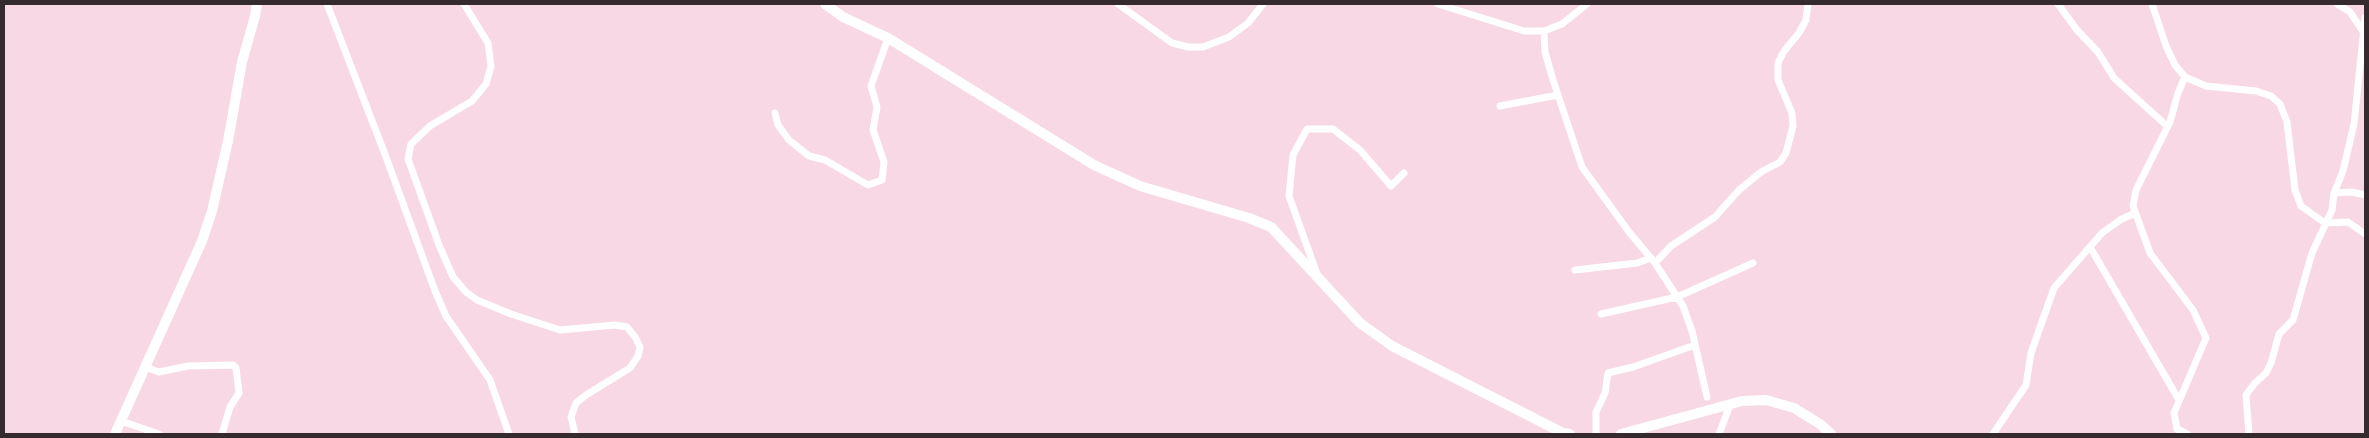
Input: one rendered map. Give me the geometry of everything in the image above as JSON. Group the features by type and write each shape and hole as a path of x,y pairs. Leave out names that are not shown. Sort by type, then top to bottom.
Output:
{"main road":[{"path":"115,434 202,241 212,211 228,141 242,62 256,16 257,4"},
{"path":"825,4 843,17 888,38 1094,165 1140,186 1249,218 1271,227 1360,323 1392,346 1563,433 1570,434"},
{"path":"1621,434 1635,432 1742,401 1766,400 1794,408 1820,424 1831,434"}],"street":[{"path":"327,4 386,157 432,284 446,316 490,380 510,434"},
{"path":"464,4 488,43 491,66 486,84 472,101 430,126 411,144 408,158 439,245 453,277 466,292 477,300 511,314 560,330 615,324 627,327 635,337 640,347 638,356 630,368 586,395 576,404 571,417 575,434"},
{"path":"1118,4 1172,43 1188,48 1203,47 1229,37 1248,23 1263,4"},
{"path":"1438,4 1524,31 1544,31 1562,24 1584,5"},
{"path":"1575,270 1653,261 1671,246 1715,217 1739,190 1761,172 1780,162 1786,153 1793,119 1778,80 1778,63 1803,26 1806,20 1808,4"},
{"path":"2058,4 2077,30 2098,52 2114,78 2167,126"},
{"path":"2152,4 2169,52 2175,65 2185,77 2206,86 2256,91 2271,96 2280,104 2287,122 2295,190 2301,206 2325,223 2348,222 2359,227 2365,234"},
{"path":"2337,4 2350,12 2364,33"},
{"path":"2249,434 2246,395 2266,372 2271,363 2279,334 2293,320 2312,253 2332,210 2334,193 2343,171 2354,124 2365,18"},
{"path":"1544,31 1545,52 1582,167 1629,232 1653,261 1683,306 1707,397"},
{"path":"775,113 778,125 809,156 825,160 868,185 882,180 884,162 873,130 877,106 871,86 888,38"},
{"path":"2185,77 2167,126 2136,190 2133,206 2150,253 2193,310 2206,338 2174,413 2175,431 2187,434"},
{"path":"1500,106 1558,96"},
{"path":"1320,282 1289,196 1293,155 1307,129 1333,129 1360,150 1392,186 1404,173"},
{"path":"2334,193 2352,192 2365,195"},
{"path":"1993,434 2026,385 2031,353 2054,288 2102,233 2120,220 2135,213"},
{"path":"2090,247 2178,400"},
{"path":"1601,314 1677,297 1753,263"},
{"path":"1596,434 1596,412 1605,393 1608,373 1633,367 1695,346"},
{"path":"145,367 159,372 188,366 233,365 236,368 239,393 230,407 222,434"},
{"path":"1719,434 1730,404"},
{"path":"121,421 159,434"}]}
